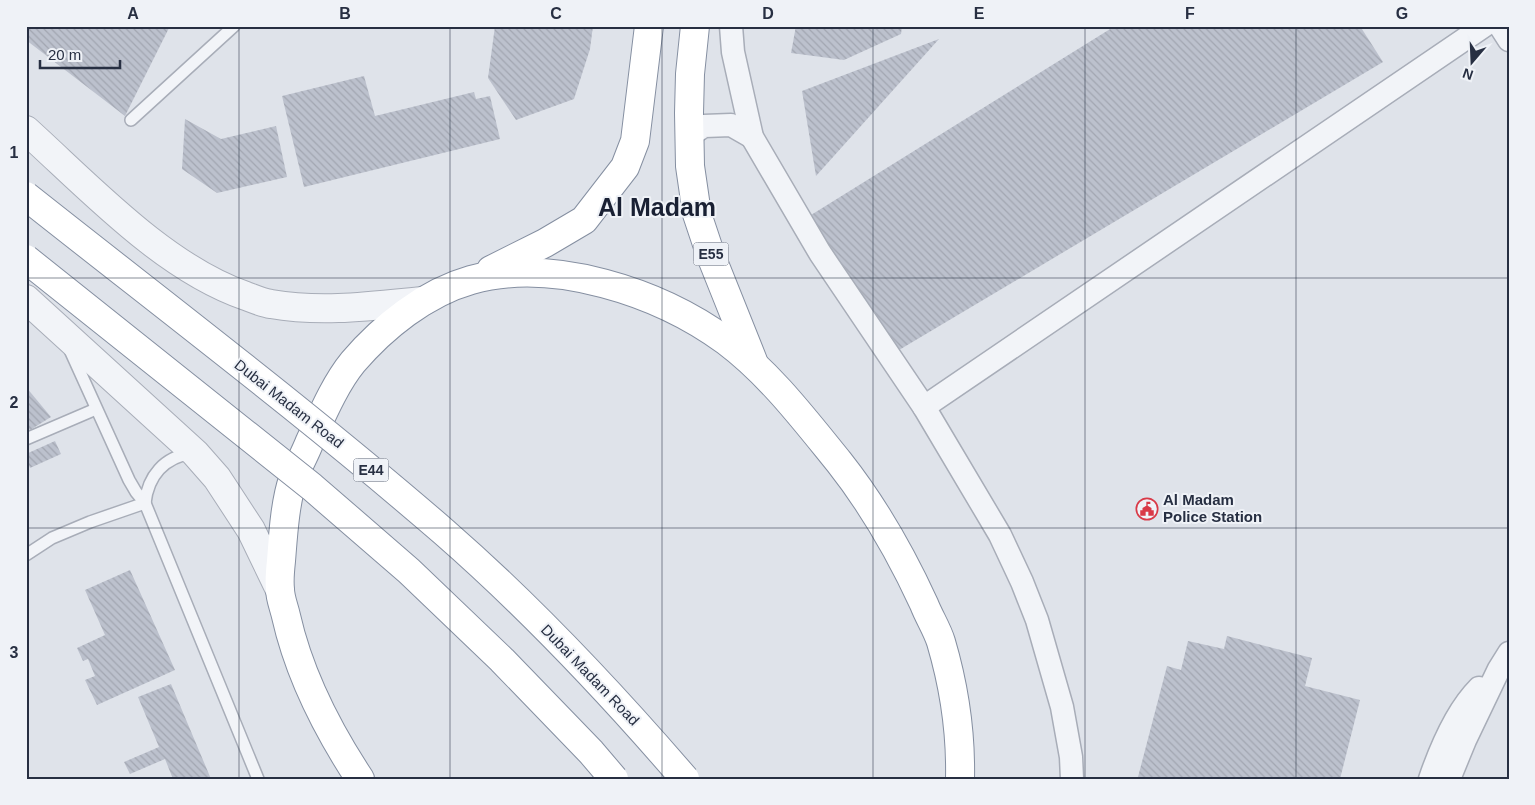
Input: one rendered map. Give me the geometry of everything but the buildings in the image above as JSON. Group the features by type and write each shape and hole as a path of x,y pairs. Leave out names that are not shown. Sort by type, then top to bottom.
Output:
{"highway":[{"path":"360,779 327,723 307,680 290,632 279,588 283,533 292,482 324,408 351,364 386,329 423,301 471,280 545,243 584,220 625,167 636,141 649,26"},
{"name":"E55","path":"695,26 688,113 690,166 697,214 711,256 755,367"},
{"name":"Dubai Madam Road","path":"26,196 344,447 445,533 542,624 635,720 685,779"},
{"path":"26,259 312,487 409,571 502,660 614,779"},
{"path":"471,280 532,272 571,276 650,298 726,341 784,394 850,477 876,515 910,575 940,640 950,679 958,725 960,779"}],"street":[{"path":"730,26 733,52 752,137 820,253 924,407 1000,535 1022,582 1037,620 1062,707 1071,757 1072,779"},
{"path":"924,407 1484,26"},
{"path":"1500,26 1509,40"},
{"path":"690,135 704,126 731,125 752,137"},
{"path":"26,130 138,232 197,274 233,292 269,304 310,310 423,301"},
{"path":"26,299 195,453 217,478 251,530 279,588"},
{"path":"1430,779 1451,730 1470,697 1504,661"},
{"path":"1449,779 1465,740 1504,661"}],"lane":[{"path":"131,120 234,26"},
{"path":"61,330 129,480 145,503 258,779"},
{"path":"26,439 96,408"},
{"path":"145,503 147,490 152,478 160,468 182,454 195,453"},
{"path":"26,555 52,538 90,522 145,503"}],"place":[{"name":"Al Madam Police Station","path":"1147,509"}],"district":[{"name":"Al Madam","path":"657,207"}]}
